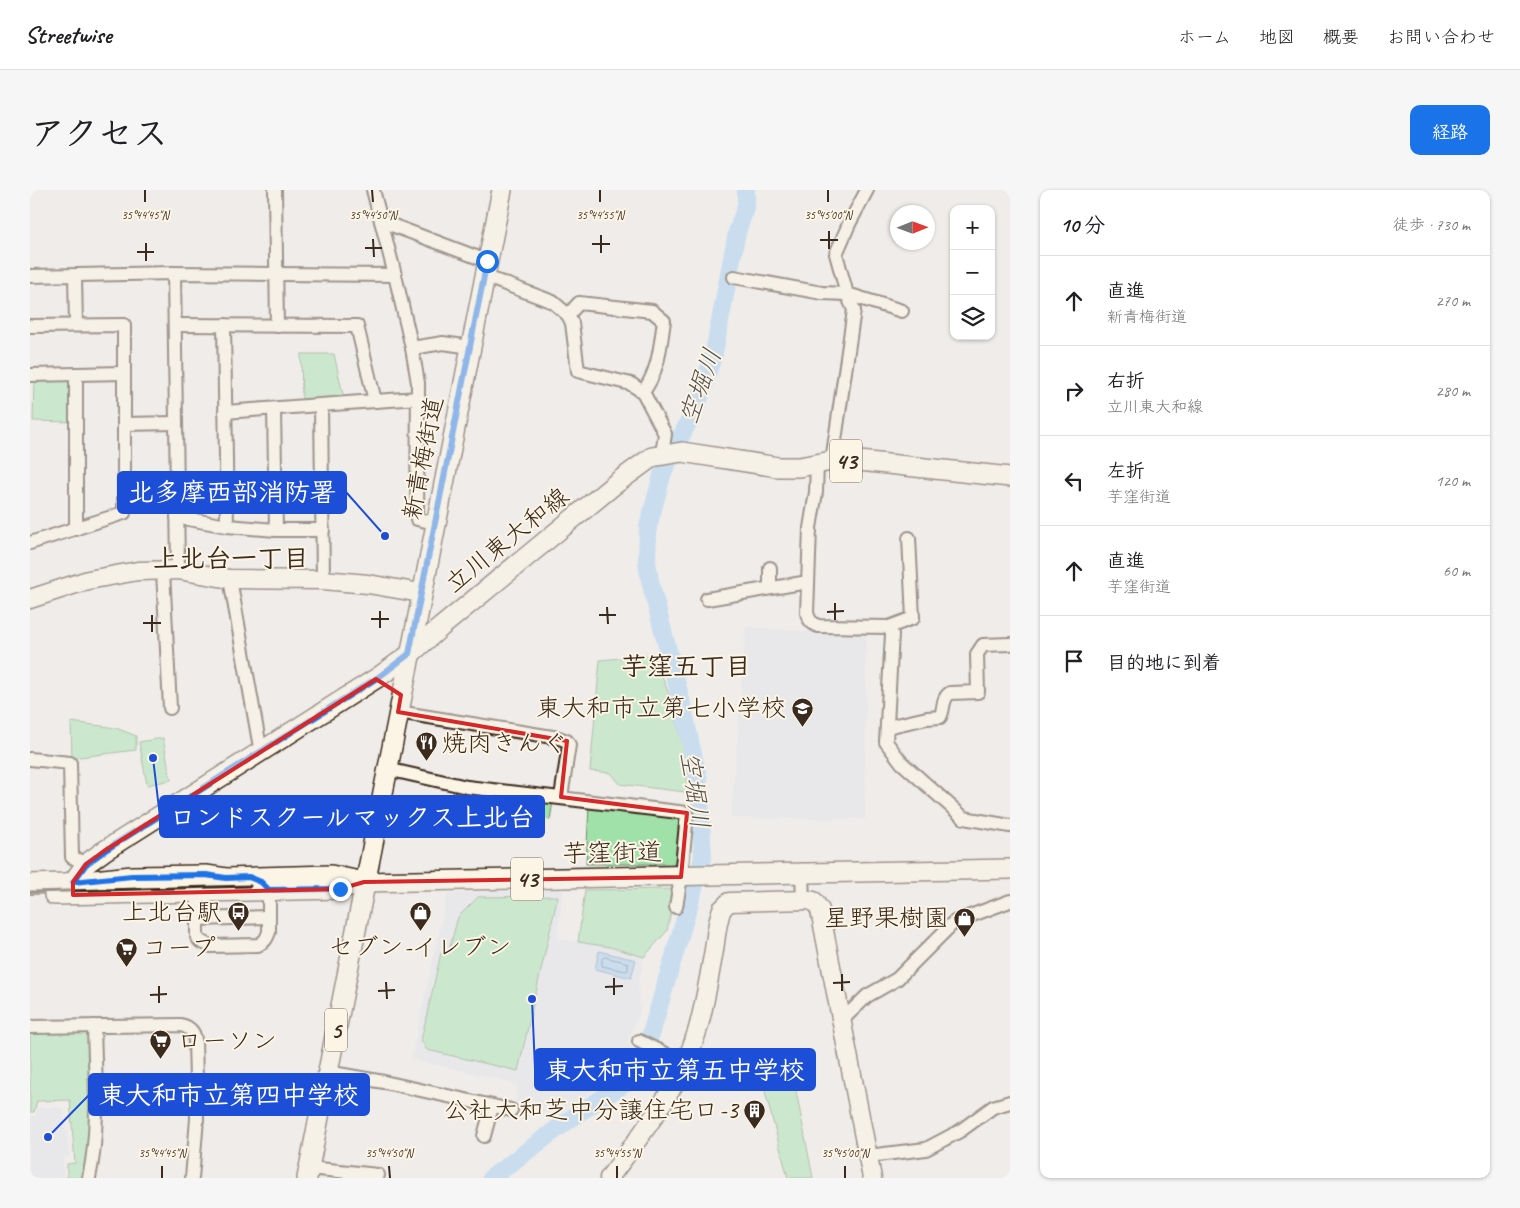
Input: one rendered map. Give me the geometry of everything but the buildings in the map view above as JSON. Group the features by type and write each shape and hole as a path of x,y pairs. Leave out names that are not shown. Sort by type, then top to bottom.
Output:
{"main road":[{"name":"新青梅街道","path":"308,1173 502,190"},
{"name":"立川東大和線","path":"73,888 86,864 104,851 376,679 615,484 652,457 682,452 778,467 858,461 1010,477"},
{"path":"376,679 396,689 400,703"},
{"name":"芋窪街道","path":"30,896 140,876 206,875 226,878 331,875 364,882 1010,870"},
{"name":"芋窪街道","path":"30,884 73,888 197,892 340,889 364,882"}],"street":[{"path":"275,190 277,326"},
{"path":"373,190 396,275 412,348 419,398 418,519 435,523"},
{"path":"867,190 848,224 836,254 847,294 854,310 825,463 816,492 810,528 807,613 813,624 818,626 889,627 913,618 909,538"},
{"path":"381,221 553,302 568,315 572,323 578,371 631,384 642,392 665,434 662,454"},
{"path":"170,708 170,570 177,517 174,273"},
{"path":"30,276 174,273 396,275"},
{"path":"75,276 76,325"},
{"path":"734,277 822,293 847,294 902,311"},
{"path":"568,315 579,303 652,311 664,321 652,381 642,392"},
{"path":"30,326 124,325 124,513 30,542"},
{"path":"175,325 357,326 375,401"},
{"path":"224,325 227,526"},
{"path":"412,348 443,343 470,347"},
{"path":"30,375 124,373"},
{"path":"76,374 76,528"},
{"path":"225,412 419,398"},
{"path":"321,405 323,580"},
{"path":"274,409 276,530"},
{"path":"124,424 176,423"},
{"path":"177,517 227,526 276,530 323,530"},
{"path":"770,568 770,588"},
{"path":"30,599 88,580 138,571 170,570 230,579 323,580 368,584 421,593"},
{"path":"230,579 261,753"},
{"path":"707,598 808,582"},
{"path":"889,627 892,634 886,742 902,763 964,818 1010,826"},
{"path":"887,728 926,718 940,717 944,700 950,693 978,692 977,654 983,645 1010,644"},
{"path":"400,703 567,741 569,745 561,797"},
{"path":"30,759 70,763 72,856 86,864"},
{"path":"387,770 467,787 687,813 686,877 676,906"},
{"path":"802,874 803,900"},
{"path":"197,892 198,936 200,941 205,945 211,946 258,945 268,938 269,890 261,882 249,877"},
{"path":"610,1178 661,1106 685,1064 697,1033 706,998 722,908 729,902 803,900 814,901 820,910 872,1178"},
{"path":"842,1020 867,996 897,979 954,922 1010,901"},
{"path":"197,919 269,917"},
{"path":"89,1178 96,1124 94,1026"},
{"path":"30,1027 187,1026 192,1031 195,1040 196,1119 192,1178"},
{"path":"639,1041 685,1064"},
{"path":"327,1072 384,1082 511,1110"},
{"path":"868,1156 926,1149 960,1131 994,1107 1010,1102"},
{"path":"484,1136 492,1106"},
{"path":"308,1173 378,1175 377,1178"}],"highlighted area":[{"path":"376,679 401,695 398,712 567,741 561,797 687,813 681,877 364,882 340,889 73,895 73,882 86,864 104,851"}],"shaded area":[{"name":"東大和市立第七小学校","path":"746,627 866,636 865,819 731,818"},
{"path":"563,890 557,939 610,947 644,958 638,985 640,1012 627,1043 633,1047 624,1068 557,1116 514,1105 518,1085 411,1059 448,893"},
{"path":"37,1108 63,1108 70,1157 63,1158 63,1178 30,1178 30,1116 36,1116"}],"green space":[{"path":"301,354 334,354 344,399 302,401"},
{"path":"34,378 73,378 73,422 33,421"},
{"path":"654,655 672,702 688,768 685,792 620,784 611,773 590,771 600,660"},
{"path":"71,722 116,728 136,736 136,750 72,758"},
{"path":"163,738 171,780 147,785 139,742"},
{"path":"514,797 553,801 550,820 511,815"},
{"path":"589,806 678,815 682,820 677,864 586,864"},
{"path":"676,889 667,931 644,957 610,947 578,942 585,890"},
{"path":"558,896 518,1071 427,1050 421,1040 441,953 448,954 458,917 478,897"},
{"path":"88,1032 91,1147 84,1178 67,1178 67,1164 75,1163 70,1100 37,1101 34,1112 30,1112 30,1033"},
{"path":"790,1060 813,1178 788,1178 763,1084 760,1063 766,1062 767,1064"}],"water":[{"path":"599,951 636,960 631,978 595,969"}],"waterway":[{"name":"空堀川","path":"491,1178 577,1114 626,1083 634,1074 650,1037 703,858 699,782 682,704 650,581 647,562 648,527 663,472 698,403 714,353 737,232 746,206 746,190"}],"railway":[{"path":"30,892 250,886"}],"place":[{"name":"北多摩西部消防署","path":"385,536"},
{"name":"東大和市立第七小学校","path":"802,727"},
{"name":"ロンドスクールマックス上北台","path":"153,758"},
{"name":"焼肉きんぐ","path":"426,762"},
{"name":"上北台駅","path":"238,931"},
{"name":"セブン-イレブン","path":"420,931"},
{"name":"星野果樹園","path":"965,937"},
{"name":"コープ","path":"126,967"},
{"name":"東大和市立第五中学校","path":"532,999"},
{"name":"ローソン","path":"161,1060"},
{"name":"公社大和芝中分譲住宅ロ-3","path":"754,1129"},
{"name":"東大和市立第四中学校","path":"48,1137"}],"district":[{"name":"上北台一丁目","path":"231,558"},
{"name":"芋窪五丁目","path":"686,666"}],"route":[{"path":"340,889 269,890 258,880 249,877 226,878 206,875 132,876 73,882 86,864 104,851 261,753 380,676 409,654 487,261"}]}
